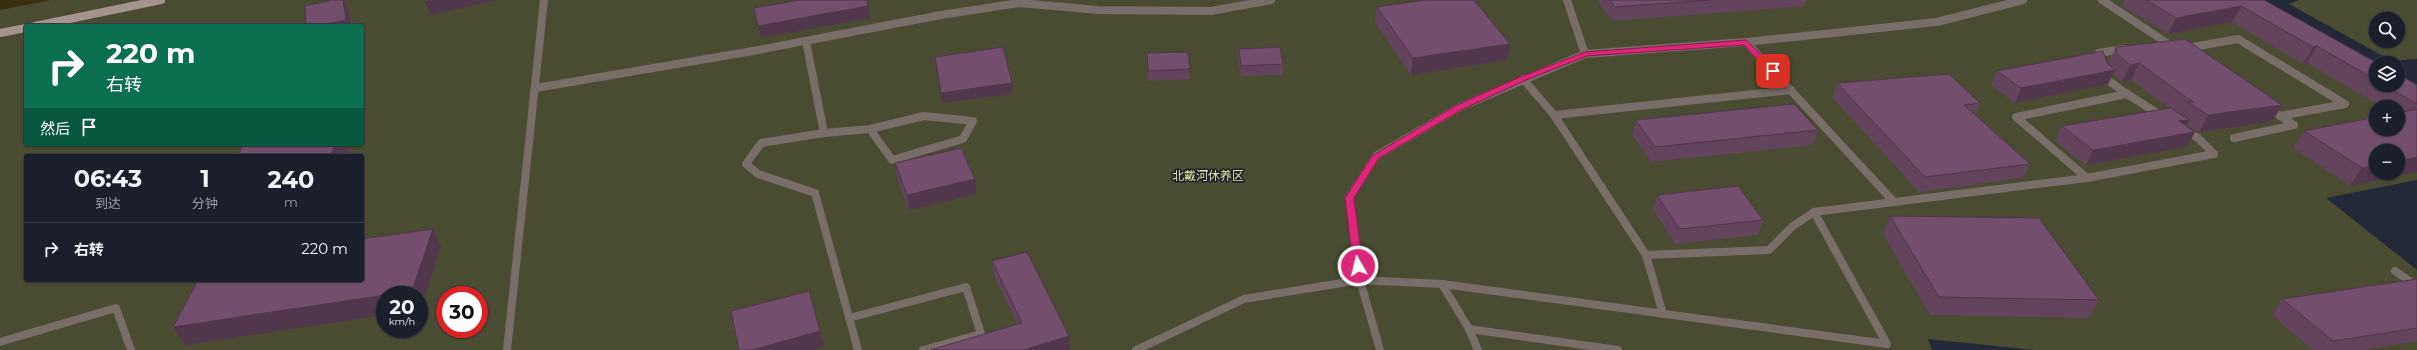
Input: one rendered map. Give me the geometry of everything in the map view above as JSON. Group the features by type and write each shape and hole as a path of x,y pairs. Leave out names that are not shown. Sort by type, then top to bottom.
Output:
{"main road":[{"path":"45,24 161,0"},
{"path":"0,33 24,28"}],"street":[{"path":"507,350 536,88 544,0"},
{"path":"536,88 941,15 1019,3 1098,10 1211,11 1271,0"},
{"path":"1568,0 1585,54"},
{"path":"1380,350 1360,280 1349,198 1376,156 1460,107 1585,54 1746,42 1937,22 2023,0"},
{"path":"2102,0 2191,58"},
{"path":"2178,50 2238,39 2345,104 2280,116"},
{"path":"806,40 824,133"},
{"path":"1746,42 1894,202"},
{"path":"2151,44 2165,42"},
{"path":"1646,255 1769,250 1793,226 1814,212 2087,178 2214,154 2198,138 2127,94 2110,80 2099,66 2099,53 2129,48"},
{"path":"1523,79 1554,115 1646,255 1664,314"},
{"path":"1554,115 1791,90"},
{"path":"2087,178 2016,117 2127,94"},
{"path":"2234,138 2294,125 2261,104"},
{"path":"858,350 815,193 758,174 746,164 761,143 824,133 870,129 924,116 973,121 964,139 892,160 870,129"},
{"path":"1136,350 1244,299 1360,280 1442,284 1887,344 1814,212"},
{"path":"2395,271 2417,286"},
{"path":"1442,284 1469,329 1478,350"},
{"path":"850,318 966,288 981,334 923,350"},
{"path":"0,342 116,308 131,350"},
{"path":"1469,329 1618,350"}],"green space":[{"name":"北戴河休养区","path":"0,0 2237,0 2369,81 2369,92 2394,92 2417,101 2417,180 2326,198 2417,270 2417,350 2035,350 1928,339 1932,350 0,350"},
{"path":"2299,0 2417,0 2417,59 2405,60 2405,56 2383,56 2289,4"}],"sand":[{"path":"0,0 52,0 0,10"}],"building":[{"path":"332,0 343,0 346,20 329,24 306,24 305,6"},
{"path":"800,0 866,0 868,6 758,26 754,8"},
{"path":"1425,0 1474,0 1510,44 1413,58 1377,7"},
{"path":"1610,0 1709,0 1615,7"},
{"path":"2146,0 2264,0 2369,59 2369,76 2317,46 2313,47 2241,6 2176,18"},
{"path":"2185,39 2282,105 2208,115 2188,102 2193,102 2139,63 2130,65 2117,54 2116,47"},
{"path":"1003,47 1012,83 941,93 935,57"},
{"path":"1280,47 1283,64 1241,66 1239,49"},
{"path":"2103,51 2107,63 2115,70 2021,88 1997,71"},
{"path":"1188,52 1190,69 1148,71 1147,53"},
{"path":"1949,74 1980,103 1964,105 2030,164 1925,177 1837,83"},
{"path":"2405,78 2417,85 2417,104 2396,92 2405,92"},
{"path":"1794,104 1818,130 1655,147 1636,120"},
{"path":"2170,108 2190,120 2179,121 2195,132 2093,150 2062,126"},
{"path":"2417,109 2417,157 2405,160 2405,144 2369,144 2369,166 2362,168 2304,131 2369,118 2369,136 2405,136 2405,112"},
{"path":"243,146 334,146 331,154 239,154"},
{"path":"961,148 975,179 907,195 895,163"},
{"path":"1738,186 1763,220 1680,229 1657,195"},
{"path":"1890,216 2039,218 2099,300 1939,297"},
{"path":"433,229 414,286 376,286 376,296 173,327 197,282 364,282 364,239"},
{"path":"1027,252 1069,336 1024,350 930,350 1022,323 992,261"},
{"path":"2417,279 2417,328 2333,341 2282,299"},
{"path":"809,291 820,331 752,350 739,350 731,311"}],"route":[{"path":"1358,266 1349,198 1376,156 1460,107 1585,54 1746,42 1773,71"}]}
